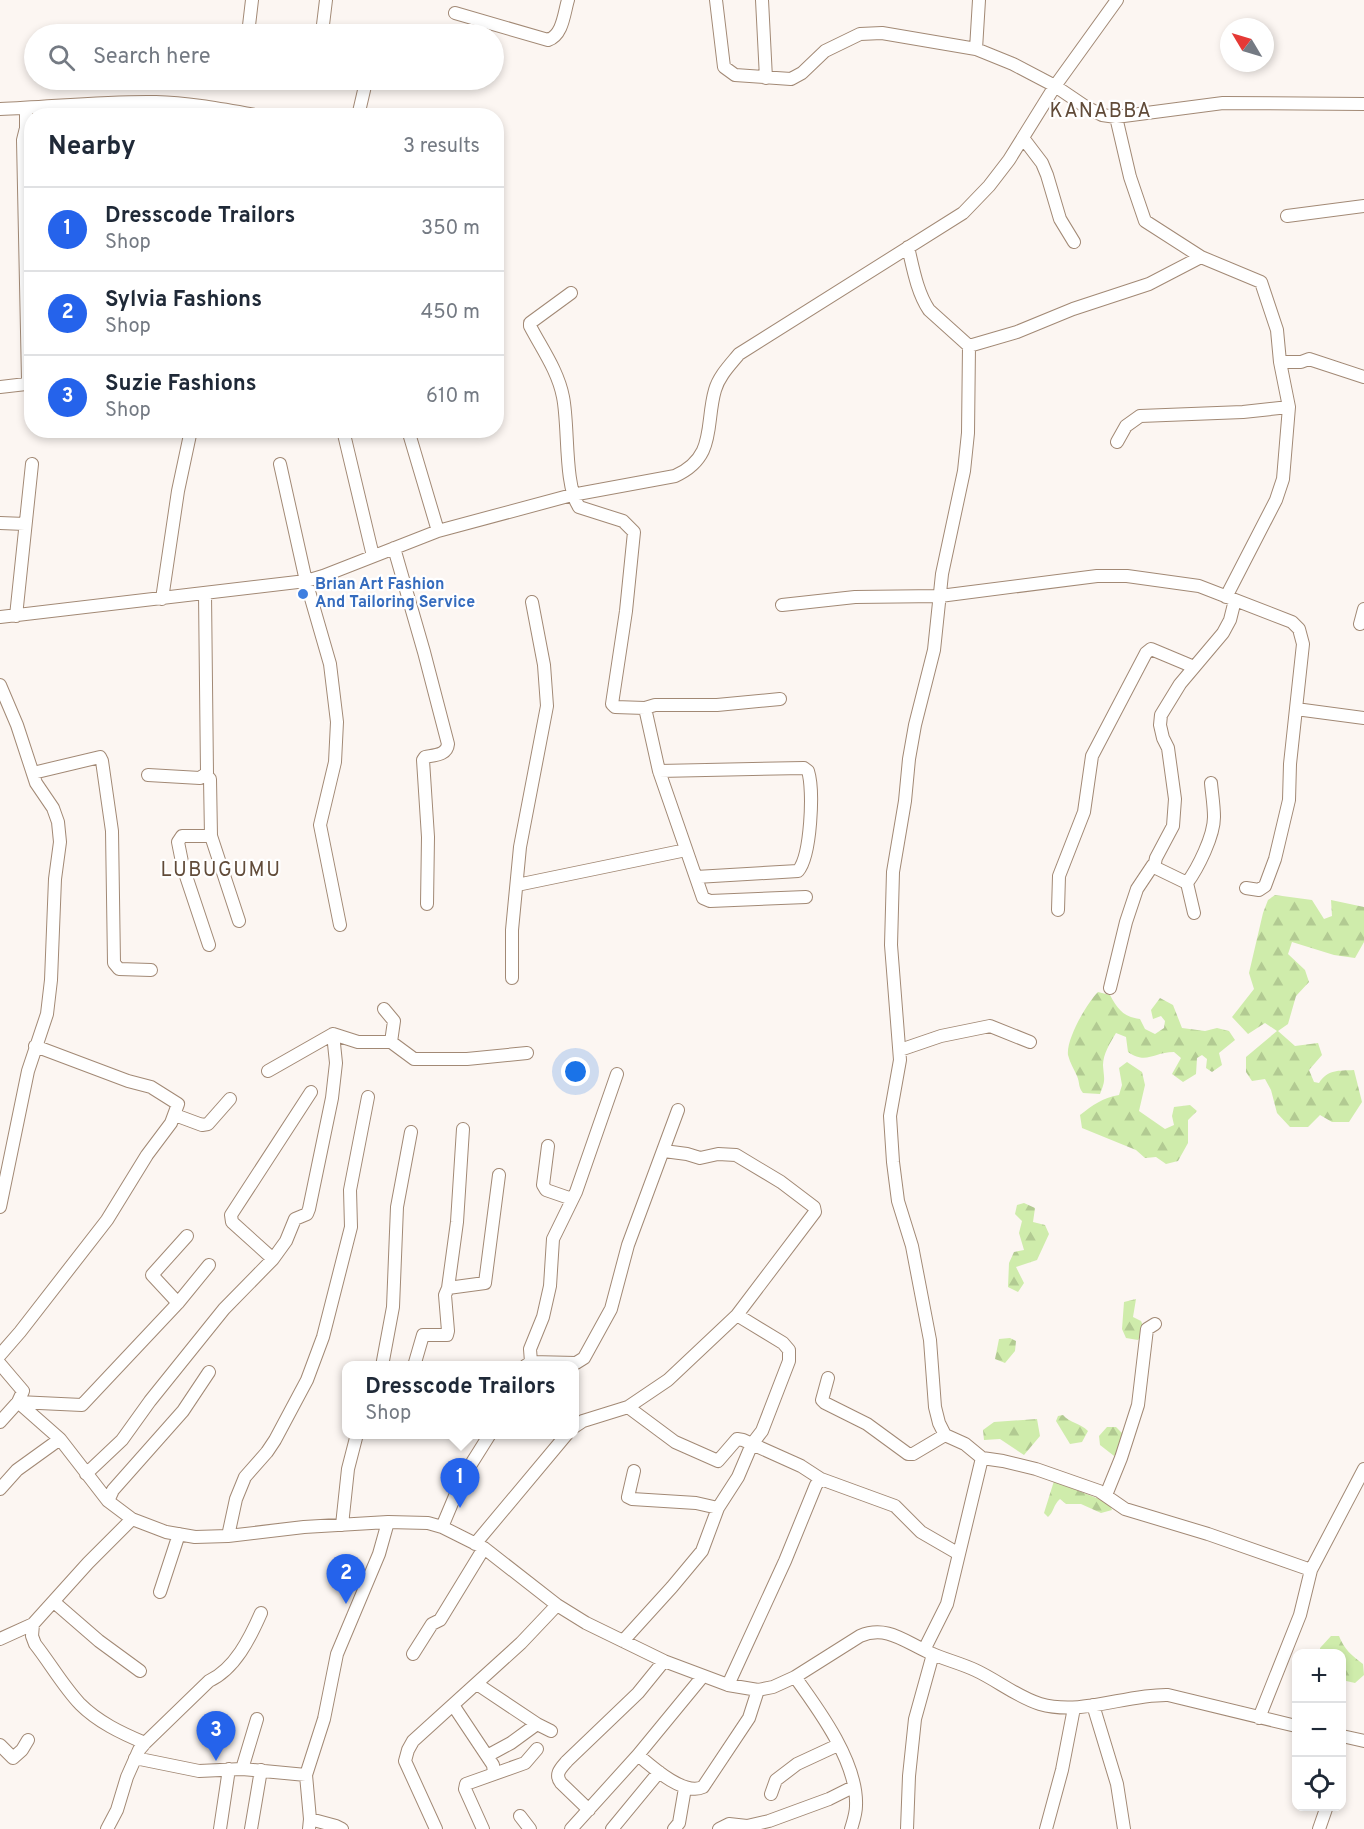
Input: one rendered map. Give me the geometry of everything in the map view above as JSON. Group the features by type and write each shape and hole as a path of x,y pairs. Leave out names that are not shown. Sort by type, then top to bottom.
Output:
{"street":[{"path":"249,24 252,0"},
{"path":"323,24 326,0"},
{"path":"504,27 548,40 554,38 559,31 568,0"},
{"path":"716,0 724,67 735,75 791,79 802,73 825,51 860,34 882,33 976,49 1013,64 1102,115 1116,117 1223,103 1364,104"},
{"path":"762,0 766,78"},
{"path":"976,49 979,0"},
{"path":"0,618 306,581 438,531 572,495 675,476 698,458 704,447 710,430 715,390 739,354 963,213 989,186 1023,138 1055,86 1117,0"},
{"path":"455,13 493,24"},
{"path":"360,108 364,90"},
{"path":"26,108 156,102 214,108"},
{"path":"0,109 24,108"},
{"path":"1110,988 1126,922 1137,889 1171,832 1174,818 1175,799 1168,748 1160,725 1161,715 1180,684 1223,633 1230,620 1230,598 1276,500 1283,479 1289,406 1280,363 1277,330 1261,282 1201,257 1145,221 1130,177 1116,117"},
{"path":"24,136 24,188"},
{"path":"1023,138 1042,163 1060,219 1074,242"},
{"path":"1287,216 1364,206"},
{"path":"908,247 919,291 925,304 969,346 968,434 964,471 942,574 934,650 915,725 905,801 892,872 891,945 900,1050 898,1077 890,1116 893,1162 898,1201 912,1246 930,1340 935,1407 939,1423 945,1436 965,1444 982,1458 1036,1469 1106,1495 1125,1509 1208,1534 1311,1570"},
{"path":"969,346 1017,332 1073,309 1149,285 1201,257"},
{"path":"571,293 530,323 559,381 563,397 572,495 579,507 623,521 634,532 626,611 612,703 615,707 645,708 655,705 717,705 780,699"},
{"path":"1280,363 1301,362 1309,359 1364,377"},
{"path":"0,387 24,385"},
{"path":"1117,442 1126,426 1140,416 1188,416 1289,406"},
{"path":"162,599 178,491 189,438"},
{"path":"345,438 373,556"},
{"path":"410,438 438,531"},
{"path":"16,616 32,464"},
{"path":"280,464 306,581 330,664 337,722 335,762 320,825 340,924"},
{"path":"0,523 25,524"},
{"path":"394,548 448,744 444,753 425,757 423,760 428,837 427,904"},
{"path":"782,605 855,597 940,596 1097,576 1127,576 1199,586 1292,622 1299,629 1302,644 1290,764 1289,800 1275,859 1262,889 1246,888"},
{"path":"205,594 206,775 210,779 211,836 239,921"},
{"path":"512,978 512,930 520,847 547,706 544,665 532,602"},
{"path":"1360,624 1364,609"},
{"path":"1058,910 1059,876 1084,812 1092,756 1146,653 1151,649 1158,651 1194,667"},
{"path":"0,685 17,725 36,783 53,808 58,822 60,842 55,879 51,980 47,1014 28,1071 0,1207"},
{"path":"645,708 659,771 702,897 710,901 806,897"},
{"path":"1296,709 1364,718"},
{"path":"33,773 100,757 112,831 114,963 119,969 151,970"},
{"path":"659,771 804,768 808,771 812,792 807,851 798,871 696,877"},
{"path":"148,775 200,778 206,775"},
{"path":"1194,913 1187,883 1212,831 1214,819 1211,783"},
{"path":"208,945 183,867 178,842 182,836 211,836"},
{"path":"518,885 686,850"},
{"path":"1153,865 1187,883"},
{"path":"384,1009 394,1021 391,1042"},
{"path":"900,1050 941,1036 990,1026 1030,1042"},
{"path":"86,1474 122,1440 150,1401 224,1309 273,1259 286,1240 292,1222 307,1214 332,1098 336,1063 333,1034"},
{"path":"268,1071 333,1034 358,1042 391,1042 414,1059 467,1059 527,1053"},
{"path":"0,1355 107,1220 175,1115 178,1104 151,1087 128,1082 35,1046"},
{"path":"528,1361 530,1349 543,1317 550,1286 553,1239 572,1199 617,1074"},
{"path":"273,1259 232,1222 231,1215 311,1092"},
{"path":"228,1536 236,1499 245,1477 275,1440 307,1380 323,1337 351,1227 352,1180 368,1097"},
{"path":"175,1115 202,1125 208,1124 230,1099"},
{"path":"579,1361 584,1358 611,1309 628,1245 678,1110"},
{"path":"415,1361 423,1335 447,1335 448,1331 445,1295 448,1288 457,1222 463,1130"},
{"path":"383,1361 393,1307 397,1207 411,1132"},
{"path":"548,1146 543,1185 546,1190 572,1199"},
{"path":"579,1424 628,1407 668,1380 737,1315 814,1213 814,1207 781,1182 736,1155 718,1154 700,1158 664,1151"},
{"path":"448,1288 485,1283 499,1175"},
{"path":"178,1303 152,1275 187,1236"},
{"path":"18,1402 82,1405 178,1303 209,1265"},
{"path":"623,1641 702,1551 718,1508 738,1477 752,1444 766,1423 789,1361 789,1350 783,1343 737,1315"},
{"path":"1106,1495 1138,1405 1148,1329 1155,1324"},
{"path":"0,1364 23,1391 18,1402 0,1422"},
{"path":"108,1501 113,1490 183,1411 209,1372"},
{"path":"828,1378 822,1400 825,1403 867,1424 908,1454 913,1454 945,1436"},
{"path":"18,1402 60,1439 108,1501 132,1519 166,1532 195,1537 228,1536 304,1527 388,1522 428,1523 442,1527 480,1546 557,1605 586,1623 664,1661 728,1685 758,1690 773,1687 795,1677 869,1632 880,1631 893,1634 928,1652 974,1669 1041,1704 1074,1708 1150,1695 1168,1695 1292,1725"},
{"path":"628,1407 675,1442 718,1461 737,1439 801,1466 821,1479 895,1506 921,1532 959,1554"},
{"path":"0,1489 17,1470 60,1439"},
{"path":"342,1525 348,1469 356,1439"},
{"path":"442,1527 463,1477 487,1439"},
{"path":"412,1654 432,1624 440,1620 480,1546 563,1439"},
{"path":"907,1829 909,1776 915,1719 928,1652 946,1604 982,1458"},
{"path":"1259,1718 1300,1615 1311,1570 1364,1469"},
{"path":"634,1471 628,1497 632,1499 696,1503 718,1508"},
{"path":"728,1685 785,1561 816,1485 821,1479"},
{"path":"0,1639 33,1624 88,1563 132,1519"},
{"path":"342,1829 336,1826 309,1824 306,1775 324,1719 337,1654 379,1554 388,1522"},
{"path":"160,1592 179,1534"},
{"path":"54,1602 140,1671"},
{"path":"436,1829 407,1766 406,1756 413,1741 521,1643 557,1605"},
{"path":"108,1829 135,1758 145,1743 209,1681 228,1668 247,1641 261,1613"},
{"path":"33,1624 32,1636 35,1644 80,1704 115,1730 145,1743"},
{"path":"589,1810 559,1780 558,1772 638,1693 664,1661"},
{"path":"571,1829 638,1755 703,1676"},
{"path":"795,1677 826,1720 847,1765 856,1806 851,1829"},
{"path":"477,1683 551,1731"},
{"path":"638,1755 659,1772 686,1788 698,1789 707,1783 749,1718 758,1690"},
{"path":"453,1705 493,1765 494,1773"},
{"path":"1093,1705 1117,1784 1124,1829"},
{"path":"1046,1829 1062,1770 1074,1708"},
{"path":"242,1769 257,1719"},
{"path":"487,1756 511,1743 537,1724"},
{"path":"1346,1737 1364,1741"},
{"path":"0,1745 13,1758 28,1740"},
{"path":"771,1794 776,1780 797,1764 838,1745"},
{"path":"483,1829 466,1784 525,1763 537,1749"},
{"path":"135,1758 199,1771 242,1769 306,1775"},
{"path":"220,1829 229,1769"},
{"path":"251,1829 261,1770"},
{"path":"612,1829 659,1772"},
{"path":"719,1829 729,1824 747,1826 769,1821 829,1799 853,1787"},
{"path":"674,1829 679,1823 686,1788"},
{"path":"1319,1829 1325,1811"},
{"path":"520,1816 530,1829"}],"green space":[{"path":"1275,895 1312,900 1324,919 1332,916 1331,900 1364,907 1364,942 1355,958 1334,955 1292,942 1288,954 1305,970 1309,982 1296,996 1288,1024 1278,1031 1295,1046 1318,1043 1322,1055 1309,1070 1314,1082 1319,1083 1326,1075 1334,1072 1354,1070 1362,1102 1349,1122 1332,1122 1320,1115 1308,1127 1290,1127 1277,1113 1271,1090 1265,1079 1252,1081 1246,1072 1246,1057 1277,1031 1265,1023 1248,1034 1232,1017 1254,989 1249,973 1263,913 1268,900"},
{"path":"1098,992 1110,995 1122,1012 1140,1019 1145,1029 1155,1034 1164,1028 1165,1021 1161,1016 1153,1019 1151,1010 1160,998 1173,1005 1182,1028 1205,1031 1217,1028 1229,1031 1235,1040 1219,1053 1222,1065 1212,1072 1206,1068 1207,1059 1202,1055 1197,1058 1196,1074 1183,1082 1172,1074 1181,1058 1174,1052 1145,1058 1135,1056 1128,1052 1126,1037 1116,1033 1104,1057 1104,1082 1100,1094 1083,1093 1068,1055 1068,1048 1078,1022"},
{"path":"1127,1062 1142,1072 1145,1085 1139,1111 1165,1129 1174,1125 1172,1116 1174,1107 1190,1105 1197,1111 1188,1120 1188,1143 1178,1161 1166,1164 1156,1157 1145,1158 1136,1150 1082,1128 1080,1115 1098,1102 1119,1095 1122,1085 1119,1068"},
{"path":"1024,1203 1035,1208 1033,1222 1045,1225 1049,1234 1037,1260 1016,1267 1024,1283 1018,1292 1008,1287 1009,1263 1014,1252 1024,1250 1019,1233 1022,1221 1015,1214 1017,1205"},
{"path":"1136,1299 1133,1317 1141,1321 1145,1330 1138,1340 1126,1338 1122,1329 1124,1302"},
{"path":"1010,1338 1016,1341 1015,1351 1005,1363 995,1359 999,1339"},
{"path":"1063,1415 1088,1431 1082,1442 1070,1444 1056,1421 1058,1416"},
{"path":"1037,1419 1040,1436 1024,1455 1000,1439 984,1440 983,1430 994,1422"},
{"path":"1107,1427 1116,1427 1123,1434 1118,1459 1100,1445 1099,1436"},
{"path":"1054,1481 1109,1503 1112,1510 1101,1513 1081,1504 1066,1504 1060,1499 1048,1517 1044,1513"},
{"path":"1331,1636 1339,1636 1349,1652 1363,1664 1364,1675 1355,1683 1346,1681 1346,1649 1320,1648"}],"place":[{"name":"Brian Art Fashion And Tailoring Service","path":"303,594"},
{"name":"Dresscode Trailors","path":"460,1508"},
{"name":"Sylvia Fashions","path":"346,1604"},
{"name":"Suzie Fashions","path":"216,1761"}],"district":[{"name":"KANABBA","path":"1101,112"},
{"name":"LUBUGUMU","path":"221,871"}]}
